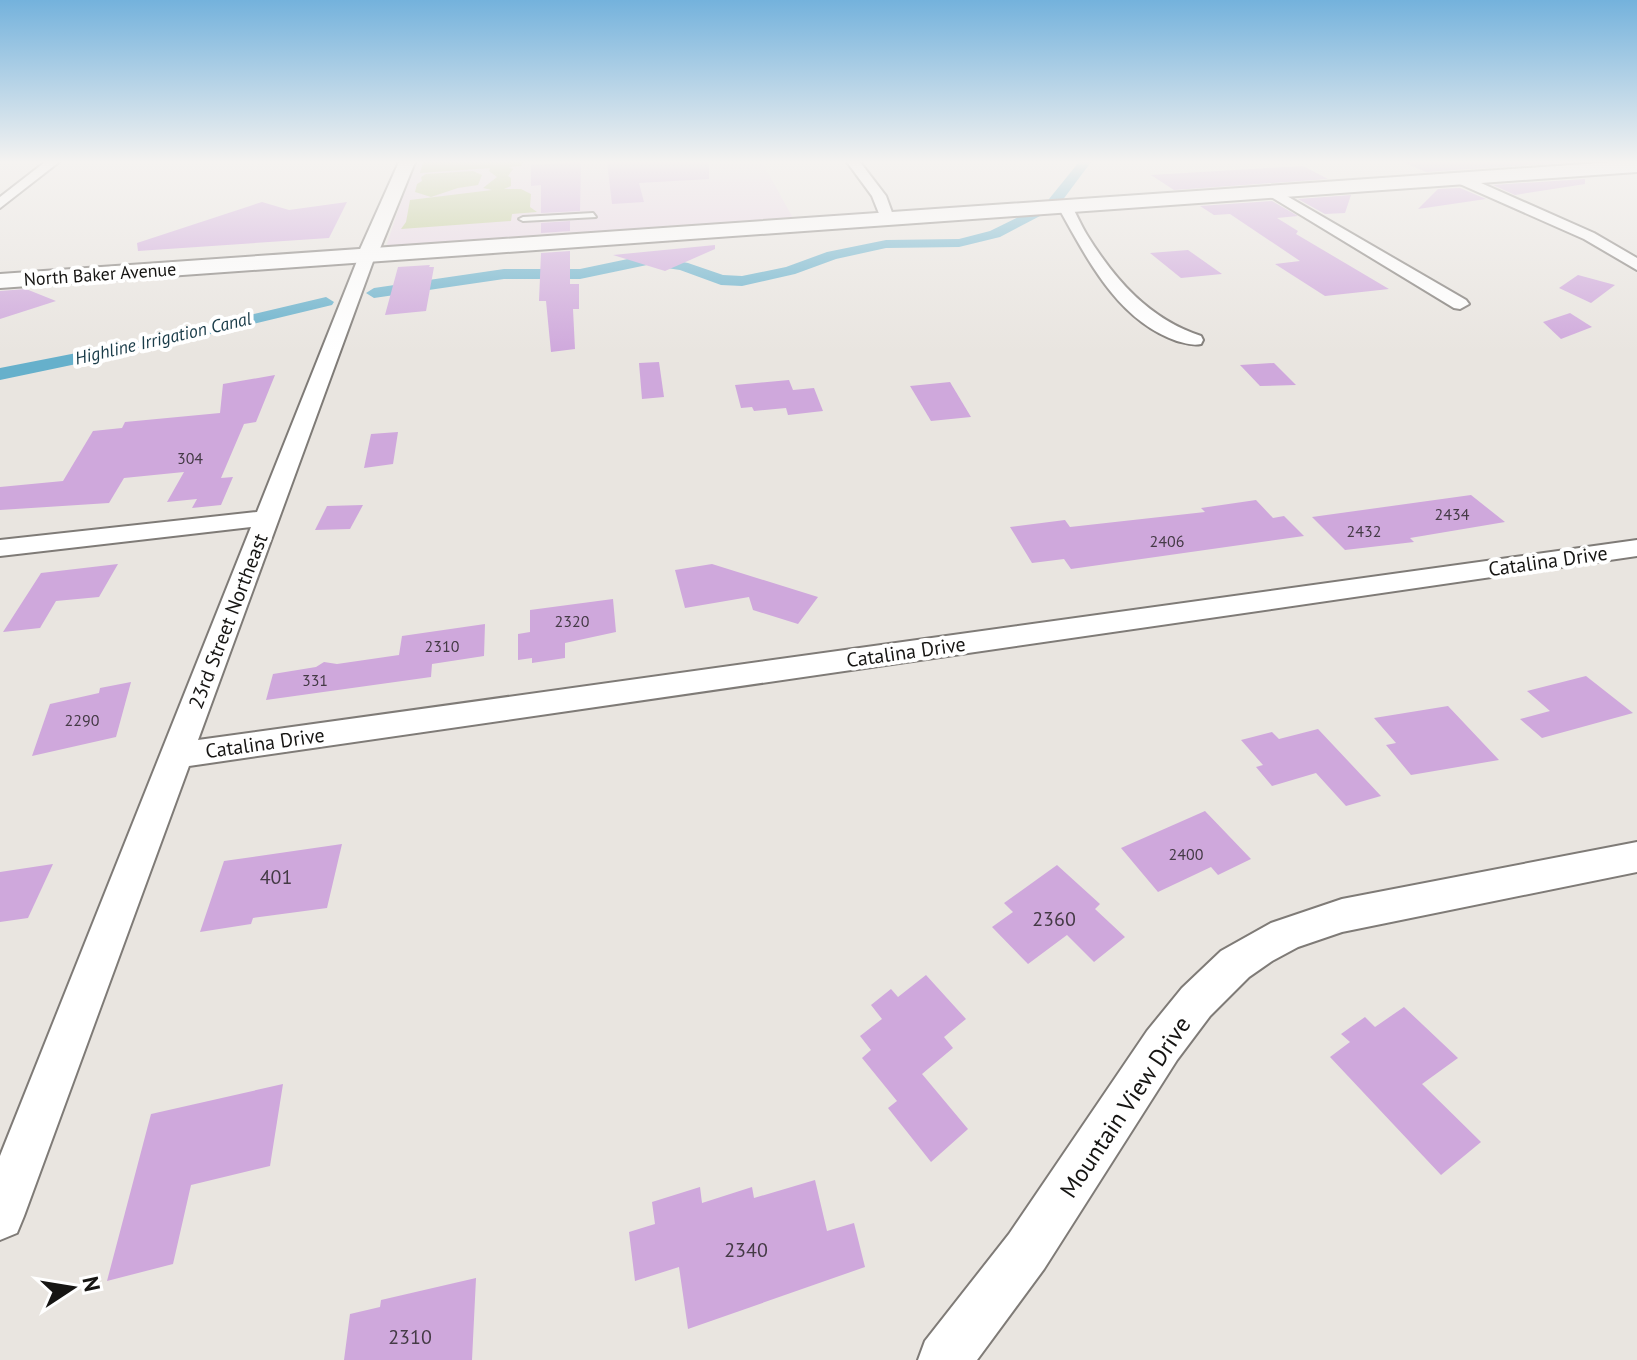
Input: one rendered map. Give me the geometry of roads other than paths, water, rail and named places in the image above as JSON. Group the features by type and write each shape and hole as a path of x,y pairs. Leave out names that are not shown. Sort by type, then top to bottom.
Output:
{"main road":[{"name":"North Baker Avenue","path":"0,281 367,256 546,230 675,225"}],"street":[{"name":"23rd Street Northeast","path":"0,1216 380,225"},
{"path":"1074,225 1143,316 1171,335 1194,340"},
{"path":"1329,225 1460,304"},
{"path":"1565,225 1637,265"},
{"path":"0,548 268,518"},
{"name":"Catalina Drive","path":"176,755 1637,548"},
{"name":"Mountain View Drive","path":"944,1360 1035,1242 1146,1070 1191,1010 1235,964 1307,927 1363,910 1637,857"}],"lane":[{"path":"537,225 546,230 560,225"}],"waterway":[{"name":"Highline Irrigation Canal","path":"374,293 504,274 580,274 647,260 683,266 721,280 742,281 790,271 832,255 886,244 959,243 995,234 1011,225"},
{"name":"Highline Irrigation Canal","path":"0,374 148,344 326,302"}]}
